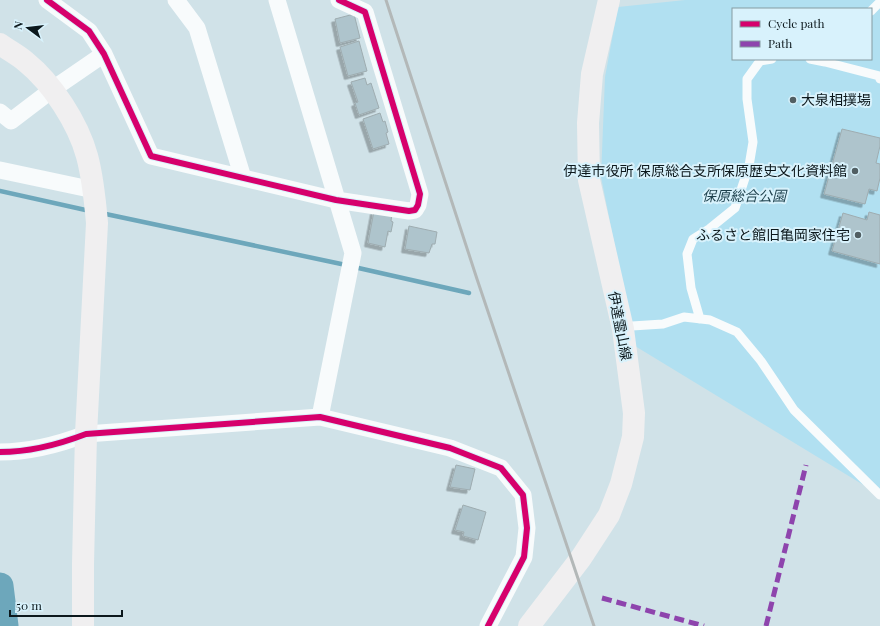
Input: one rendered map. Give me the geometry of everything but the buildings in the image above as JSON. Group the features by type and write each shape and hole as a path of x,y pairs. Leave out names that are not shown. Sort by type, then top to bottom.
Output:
{"main road":[{"name":"伊達霊山線","path":"529,626 575,565 609,515 621,484 633,437 634,413 623,329 589,180 588,123 592,74 609,0"},
{"path":"0,44 26,62 53,89 71,118 87,155 94,190 97,223 86,434 83,564 84,626"}],"street":[{"path":"47,0 89,31 104,54 150,156 336,200 414,210 418,205 420,194 365,12 339,0"},
{"path":"176,0 197,28 244,178"},
{"path":"277,0 353,253 320,417"},
{"path":"0,112 11,121 53,89 104,54"},
{"path":"0,170 94,190"},
{"path":"6,452 67,441 86,434 320,417 450,448 501,468 523,495 527,528 524,557 488,626"}],"lane":[{"path":"872,10 880,2"},
{"path":"700,319 691,288 687,254 694,239 735,208 749,166 753,142 747,99 747,79 760,61 766,60"},
{"path":"820,60 848,63 879,76 880,79"},
{"path":"623,329 632,326 663,324 684,317 710,320 737,332 761,361 794,410 880,495"}],"green space":[{"name":"保原総合公園","path":"685,0 880,0 880,495 635,346 601,177 605,77 618,7"}],"waterway":[{"path":"0,191 90,211"},
{"path":"101,213 346,265"},
{"path":"354,267 469,293"},
{"path":"0,586 5,626"}],"railway":[{"path":"386,0 477,279 594,626"}],"marked path":[{"path":"766,626 806,465"},
{"path":"602,598 704,626"}],"cycle path":[{"path":"47,0 89,31 104,54 151,156 336,200 409,211 415,210 418,205 420,194 365,12 339,0"},
{"path":"0,452 22,451 44,447 86,434 320,417 450,448 501,468 523,495 527,528 524,557 488,626"}],"place":[{"name":"大泉相撲場","path":"793,100"},
{"name":"伊達市役所 保原総合支所保原歴史文化資料館","path":"855,171"},
{"name":"ふるさと館旧亀岡家住宅","path":"858,235"}]}
